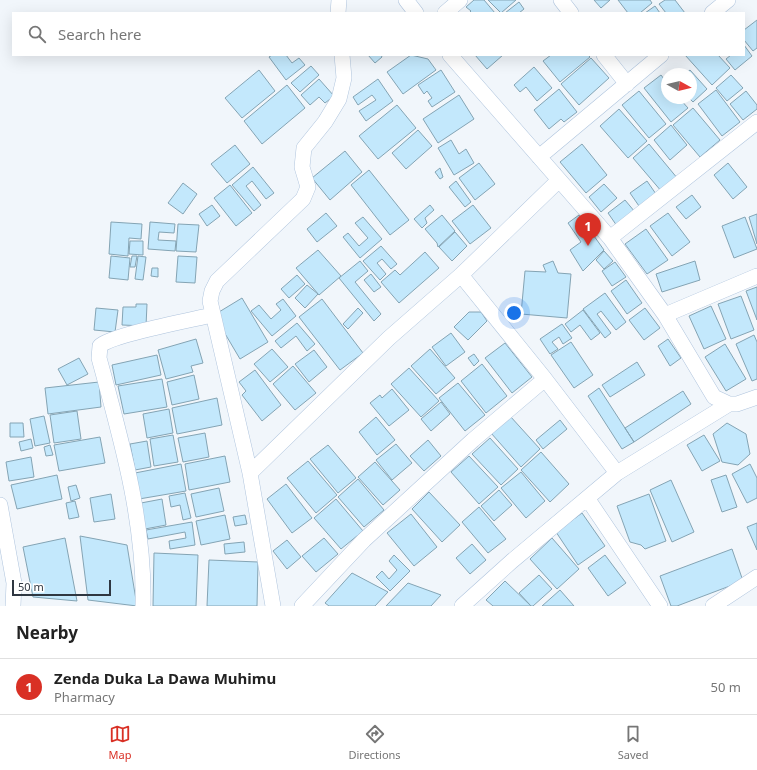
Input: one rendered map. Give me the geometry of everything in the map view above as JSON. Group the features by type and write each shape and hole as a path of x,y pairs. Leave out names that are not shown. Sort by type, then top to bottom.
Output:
{"street":[{"path":"338,12 339,0"},
{"path":"406,0 415,12"},
{"path":"446,12 460,0"},
{"path":"561,0 570,12"},
{"path":"713,12 728,0"},
{"path":"273,606 250,473 212,315 210,301 212,291 217,281 303,199 308,187 302,167 304,148 325,122 339,99 344,78 342,56"},
{"path":"451,56 558,181 610,238 665,315 714,397 729,404 737,404 757,398"},
{"path":"605,56 627,84"},
{"path":"539,157 660,56"},
{"path":"610,238 757,122"},
{"path":"250,473 389,338 461,275 558,181"},
{"path":"461,275 545,379 617,473"},
{"path":"665,315 757,276"},
{"path":"143,606 144,576 138,529 126,458 99,358 100,346 104,342 120,337 212,315"},
{"path":"302,606 364,540 473,440 545,379"},
{"path":"462,606 512,561 617,473 729,404"},
{"path":"587,498 660,606"},
{"path":"0,505 14,583 13,606"},
{"path":"713,606 757,577"}],"building":[{"path":"474,0 484,0 494,12 470,12 471,11 466,7"},
{"path":"488,0 516,0 502,12 500,12"},
{"path":"594,0 610,0 601,8"},
{"path":"618,0 650,0 652,3 641,12 627,12"},
{"path":"665,0 675,0 684,12 665,12 659,4"},
{"path":"519,2 524,9 520,12 506,12"},
{"path":"655,6 659,12 646,12"},
{"path":"757,20 757,48 753,51 745,41 745,29"},
{"path":"745,46 752,56 735,70 726,59 730,56 745,56"},
{"path":"287,56 292,63 299,58 305,65 286,80 269,57"},
{"path":"369,56 382,56 382,57 375,63"},
{"path":"410,56 428,59 436,70 403,94 387,72"},
{"path":"476,56 502,56 487,69"},
{"path":"550,56 590,57 560,82 543,61"},
{"path":"686,56 719,56 730,68 712,85"},
{"path":"591,58 609,78 579,105 561,84"},
{"path":"311,66 319,75 300,92 291,83"},
{"path":"534,67 552,88 537,101 526,87 520,92 514,85"},
{"path":"259,70 275,91 242,118 225,98"},
{"path":"441,70 455,92 432,107 428,101 432,98 427,91 424,94 418,85"},
{"path":"661,75 661,104 684,104 688,108 671,122 644,88"},
{"path":"731,75 743,88 727,101 716,88"},
{"path":"697,78 707,89 697,98"},
{"path":"319,79 334,96 325,103 319,97 310,105 301,95"},
{"path":"378,79 393,101 366,121 359,111 376,100 372,95 358,105 353,97"},
{"path":"287,85 305,108 262,144 244,121"},
{"path":"559,89 577,112 564,122 561,119 549,129 534,110"},
{"path":"716,90 740,122 722,136 698,104"},
{"path":"639,91 666,124 649,138 622,105"},
{"path":"746,91 757,105 757,109 743,120 730,104"},
{"path":"459,95 474,119 438,143 423,119"},
{"path":"397,105 416,128 378,159 359,136"},
{"path":"693,108 720,140 700,157 673,125"},
{"path":"619,109 647,141 628,158 600,126"},
{"path":"671,125 687,145 670,160 654,140"},
{"path":"418,130 432,146 406,169 392,153"},
{"path":"451,140 459,154 466,149 474,163 454,175 438,148"},
{"path":"582,144 607,175 586,193 560,162"},
{"path":"649,144 678,179 662,192 633,158"},
{"path":"235,145 250,164 227,183 211,164"},
{"path":"345,151 362,172 330,200 312,178"},
{"path":"479,163 495,184 475,200 459,178"},
{"path":"728,163 747,187 733,199 714,175"},
{"path":"253,167 274,193 266,199 252,181 246,186 261,205 254,211 232,185"},
{"path":"440,168 443,177 440,179 435,172"},
{"path":"369,170 409,220 390,235 351,185"},
{"path":"456,181 471,202 465,207 449,187"},
{"path":"647,181 656,194 639,206 630,193"},
{"path":"183,183 197,194 183,214 168,203"},
{"path":"604,184 617,198 601,212 589,197"},
{"path":"230,185 252,213 236,226 214,198"},
{"path":"692,195 701,207 686,219 676,207"},
{"path":"625,200 635,212 617,226 608,213"},
{"path":"212,205 220,216 207,226 199,214"},
{"path":"430,205 434,210 425,218 427,223 422,228 414,219"},
{"path":"473,205 491,228 470,244 452,221"},
{"path":"326,213 337,226 317,242 307,229"},
{"path":"668,213 690,242 672,256 650,226"},
{"path":"757,214 757,244 749,217"},
{"path":"442,215 455,231 438,247 437,243 425,229"},
{"path":"579,215 604,250 583,271 570,250 581,242 568,223"},
{"path":"363,217 382,239 360,258 343,237 348,233 359,246 368,238 355,223"},
{"path":"745,217 757,249 734,258 722,226"},
{"path":"111,222 142,224 141,239 129,238 128,256 109,254"},
{"path":"150,222 175,224 174,233 159,232 158,240 176,241 175,251 148,249"},
{"path":"178,224 199,225 196,252 176,251"},
{"path":"646,229 668,260 647,274 625,244"},
{"path":"455,232 467,246 452,261 439,247"},
{"path":"130,241 143,241 143,255 129,254"},
{"path":"381,246 397,264 391,269 382,259 377,263 386,274 380,280 363,261"},
{"path":"318,250 341,276 319,295 296,268"},
{"path":"604,251 613,261 604,269 596,260"},
{"path":"425,252 439,268 399,303 381,282 395,270 400,275"},
{"path":"111,256 130,258 128,280 109,278"},
{"path":"132,256 137,256 135,267 130,267"},
{"path":"138,256 146,257 143,280 135,279"},
{"path":"178,256 197,257 195,283 176,282"},
{"path":"360,261 368,271 355,282 381,314 374,321 339,278"},
{"path":"553,261 558,273 571,274 567,318 521,314 525,271 546,272 543,265"},
{"path":"695,261 700,280 662,292 656,274"},
{"path":"615,262 626,277 612,286 602,271"},
{"path":"152,268 158,268 158,277 151,276"},
{"path":"371,274 381,287 374,292 364,280"},
{"path":"297,275 305,284 289,298 281,289"},
{"path":"626,280 642,303 627,314 611,291"},
{"path":"307,285 318,294 305,308 295,298"},
{"path":"757,287 757,320 746,291"},
{"path":"605,293 626,322 616,330 601,311 597,314 611,333 605,338 583,309"},
{"path":"741,296 754,330 731,339 718,304"},
{"path":"242,298 268,342 240,359 214,315"},
{"path":"283,299 296,316 272,336 251,311 259,305 271,319 281,310 276,304"},
{"path":"322,299 363,353 340,370 299,317"},
{"path":"136,304 147,304 146,326 122,325 123,307 136,307"},
{"path":"711,306 726,339 704,349 689,316"},
{"path":"96,308 118,310 115,332 94,330"},
{"path":"358,308 363,313 348,329 343,324"},
{"path":"645,308 660,328 644,340 629,320"},
{"path":"583,310 600,333 591,340 580,325 571,332 565,324"},
{"path":"469,312 481,312 487,321 468,340 454,327"},
{"path":"297,323 315,344 307,351 296,336 281,348 275,341"},
{"path":"562,324 572,338 563,344 559,337 552,342 558,349 550,354 540,339"},
{"path":"451,333 465,352 446,366 432,347"},
{"path":"754,335 757,342 757,379 752,381 736,344"},
{"path":"196,339 203,363 191,366 193,372 166,379 158,350"},
{"path":"668,339 681,358 670,366 658,346"},
{"path":"571,342 593,375 574,388 551,355"},
{"path":"505,343 532,377 512,393 485,358"},
{"path":"725,344 746,379 726,391 705,357"},
{"path":"272,349 288,367 270,382 254,364"},
{"path":"430,349 455,378 436,394 411,366"},
{"path":"314,350 327,367 309,382 295,364"},
{"path":"474,354 479,361 474,366 468,358"},
{"path":"157,355 161,375 116,385 112,365"},
{"path":"79,358 88,374 67,385 58,369"},
{"path":"637,362 645,375 610,397 602,385"},
{"path":"482,364 507,396 486,413 461,381"},
{"path":"293,366 316,393 295,410 273,384"},
{"path":"409,368 439,401 421,417 391,384"},
{"path":"255,370 281,405 262,421 242,395 246,391 239,382"},
{"path":"194,375 199,399 172,405 167,382"},
{"path":"162,379 167,407 124,414 118,386"},
{"path":"99,382 101,407 48,414 45,388"},
{"path":"458,383 485,415 465,431 439,398"},
{"path":"599,388 634,442 622,449 588,396"},
{"path":"392,389 409,410 389,426 370,403 380,395 382,398"},
{"path":"683,391 691,404 634,442 625,428"},
{"path":"217,398 222,425 177,434 172,408"},
{"path":"441,402 450,414 431,431 421,419"},
{"path":"169,409 173,433 147,438 143,414"},
{"path":"77,411 81,439 54,443 50,415"},
{"path":"44,416 50,443 35,446 30,419"},
{"path":"510,416 540,449 521,467 491,433"},
{"path":"376,417 395,440 377,455 359,432"},
{"path":"560,420 567,429 543,449 536,440"},
{"path":"10,423 23,423 24,437 10,437"},
{"path":"727,423 746,434 750,454 738,465 722,462 713,434"},
{"path":"205,433 209,457 183,462 178,438"},
{"path":"173,435 178,462 154,466 150,439"},
{"path":"704,435 720,461 702,471 687,445"},
{"path":"100,437 105,463 59,471 54,445"},
{"path":"490,438 518,469 501,485 472,454"},
{"path":"31,439 33,448 21,451 19,442"},
{"path":"428,440 441,456 424,471 410,456"},
{"path":"147,441 151,467 135,470 130,444"},
{"path":"396,444 412,463 392,480 376,460"},
{"path":"50,445 53,455 46,456 44,447"},
{"path":"328,445 356,478 338,493 310,459"},
{"path":"541,452 569,484 550,502 521,470"},
{"path":"225,456 230,482 189,490 185,464"},
{"path":"469,456 498,487 479,504 451,472"},
{"path":"31,457 34,477 9,481 6,462"},
{"path":"308,461 337,495 316,513 287,478"},
{"path":"375,462 400,490 383,505 358,477"},
{"path":"181,464 186,491 139,499 135,473"},
{"path":"750,464 757,478 757,498 747,503 732,474"},
{"path":"521,472 545,501 526,518 501,488"},
{"path":"57,475 62,499 17,509 11,485"},
{"path":"726,475 737,507 722,512 711,480"},
{"path":"358,479 384,510 364,527 338,497"},
{"path":"671,480 694,532 672,542 650,490"},
{"path":"286,484 312,518 292,533 267,499"},
{"path":"76,485 80,498 71,501 68,487"},
{"path":"219,488 224,511 196,517 191,494"},
{"path":"499,490 512,505 494,521 481,506"},
{"path":"429,492 460,525 442,542 412,509"},
{"path":"185,493 191,518 183,520 180,505 171,507 169,496"},
{"path":"111,494 115,519 94,522 90,498"},
{"path":"649,494 666,541 645,549 641,545 630,542 617,506"},
{"path":"162,499 166,525 145,529 141,503"},
{"path":"336,499 363,531 341,549 314,518"},
{"path":"75,501 79,517 69,519 66,503"},
{"path":"479,507 506,539 488,553 462,522"},
{"path":"582,513 605,546 578,565 556,532"},
{"path":"411,514 437,547 414,566 387,533"},
{"path":"225,515 230,539 201,545 196,521"},
{"path":"245,515 247,524 235,526 233,517"},
{"path":"192,522 195,545 170,549 169,541 186,538 185,532 148,539 146,530"},
{"path":"757,523 757,550 747,527"},
{"path":"80,536 127,545 137,606 88,600"},
{"path":"65,538 77,601 33,597 23,547"},
{"path":"324,538 338,554 316,572 302,556"},
{"path":"552,538 579,569 557,589 530,559"},
{"path":"287,540 301,557 287,569 273,551"},
{"path":"244,542 245,552 225,554 224,544"},
{"path":"472,544 486,560 470,574 456,558"},
{"path":"732,549 743,581 677,606 671,606 660,576"},
{"path":"154,553 198,555 196,606 153,606"},
{"path":"394,555 410,571 390,591 376,577 382,571 389,579 397,570 389,561"},
{"path":"605,555 626,583 608,596 588,568"},
{"path":"209,560 258,562 257,606 207,606"},
{"path":"352,573 388,592 375,606 329,606 325,603"},
{"path":"539,575 552,589 533,606 531,606 519,593"},
{"path":"505,581 531,606 493,606 486,600"},
{"path":"408,583 441,595 431,606 386,606"},
{"path":"560,590 574,606 542,606"}],"place":[{"name":"Zenda Duka La Dawa Muhimu","path":"588,246"}]}
